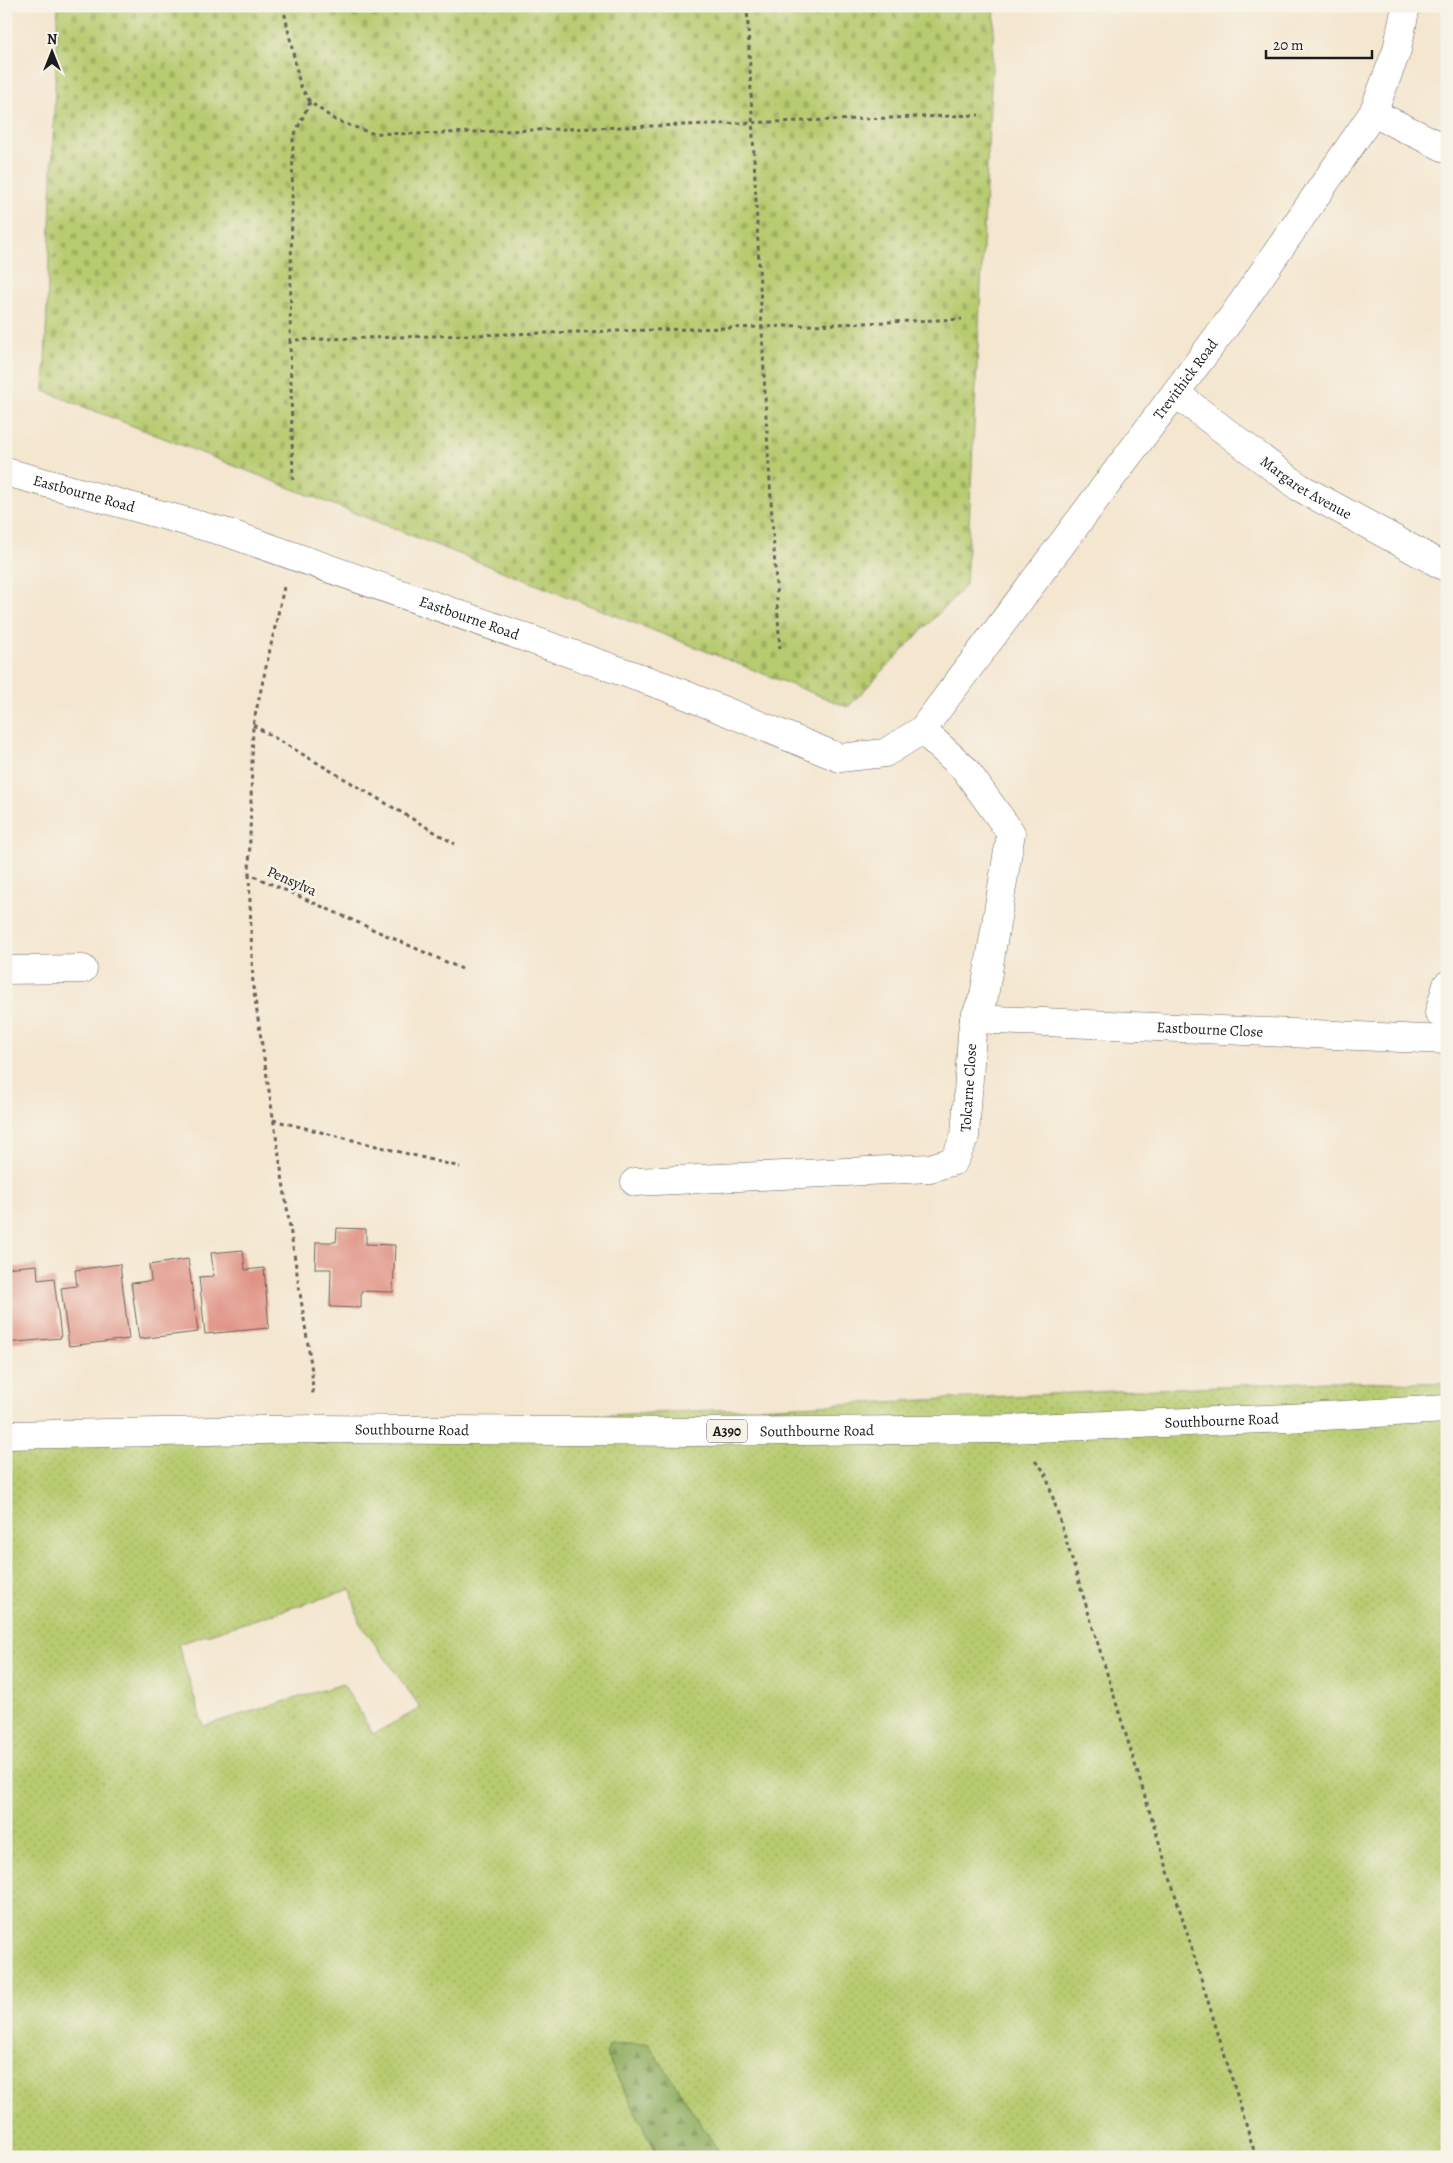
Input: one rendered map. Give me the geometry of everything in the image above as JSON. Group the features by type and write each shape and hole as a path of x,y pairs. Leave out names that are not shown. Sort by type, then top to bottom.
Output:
{"main road":[{"name":"Trevithick Road","path":"922,730 1233,316 1373,112 1397,50 1406,6"},
{"path":"1373,112 1447,149"},
{"name":"Margaret Avenue","path":"1175,393 1299,487 1447,568"},
{"name":"Eastbourne Road","path":"6,472 228,532 666,687 840,758 885,753 922,730"},
{"name":"Tolcarne Close","path":"635,1182 930,1168 954,1161 965,1136 974,1019 984,996 1010,833 966,768 922,730"},
{"path":"6,970 83,969"},
{"path":"1440,1013 1447,985"},
{"name":"Eastbourne Close","path":"974,1019 1447,1040"},
{"name":"Southbourne Road","path":"6,1435 315,1429 691,1432 1007,1429 1288,1418 1447,1409"}],"path":[{"path":"283,6 300,85 310,102 336,120 371,133 415,134 980,116"},
{"path":"747,6 780,651"},
{"path":"293,480 290,340 293,138 310,102"},
{"path":"290,340 762,327 962,319"},
{"name":"Pensylva","path":"289,554 287,576 252,725 249,874 462,969"},
{"path":"252,725 455,844"},
{"path":"249,874 253,986 312,1371 315,1429"},
{"path":"273,1120 460,1167"},
{"path":"1007,1429 1045,1472 1256,2157"}],"green space":[{"path":"58,6 995,6 966,585 848,707 44,391"},
{"path":"1325,1381 1447,1383 1447,2157 722,2157 648,2043 606,2055 659,2157 6,2157 6,1435 315,1429","holes":["351,1589 359,1622 421,1708 373,1734 343,1684 203,1726 178,1644"]},
{"path":"648,2043 722,2157 659,2157 606,2055 610,2045"}],"building":[{"path":"337,1228 366,1229 366,1244 395,1245 393,1292 361,1291 361,1308 330,1307 331,1269 315,1269 316,1242 336,1242"},
{"path":"243,1250 245,1270 264,1268 269,1328 205,1334 199,1277 214,1276 211,1253"},
{"path":"188,1259 198,1332 139,1339 131,1283 151,1281 149,1265"},
{"path":"120,1264 129,1339 69,1346 61,1288 77,1286 75,1270"},
{"path":"37,1265 38,1280 54,1278 61,1338 6,1343 6,1268"}]}
